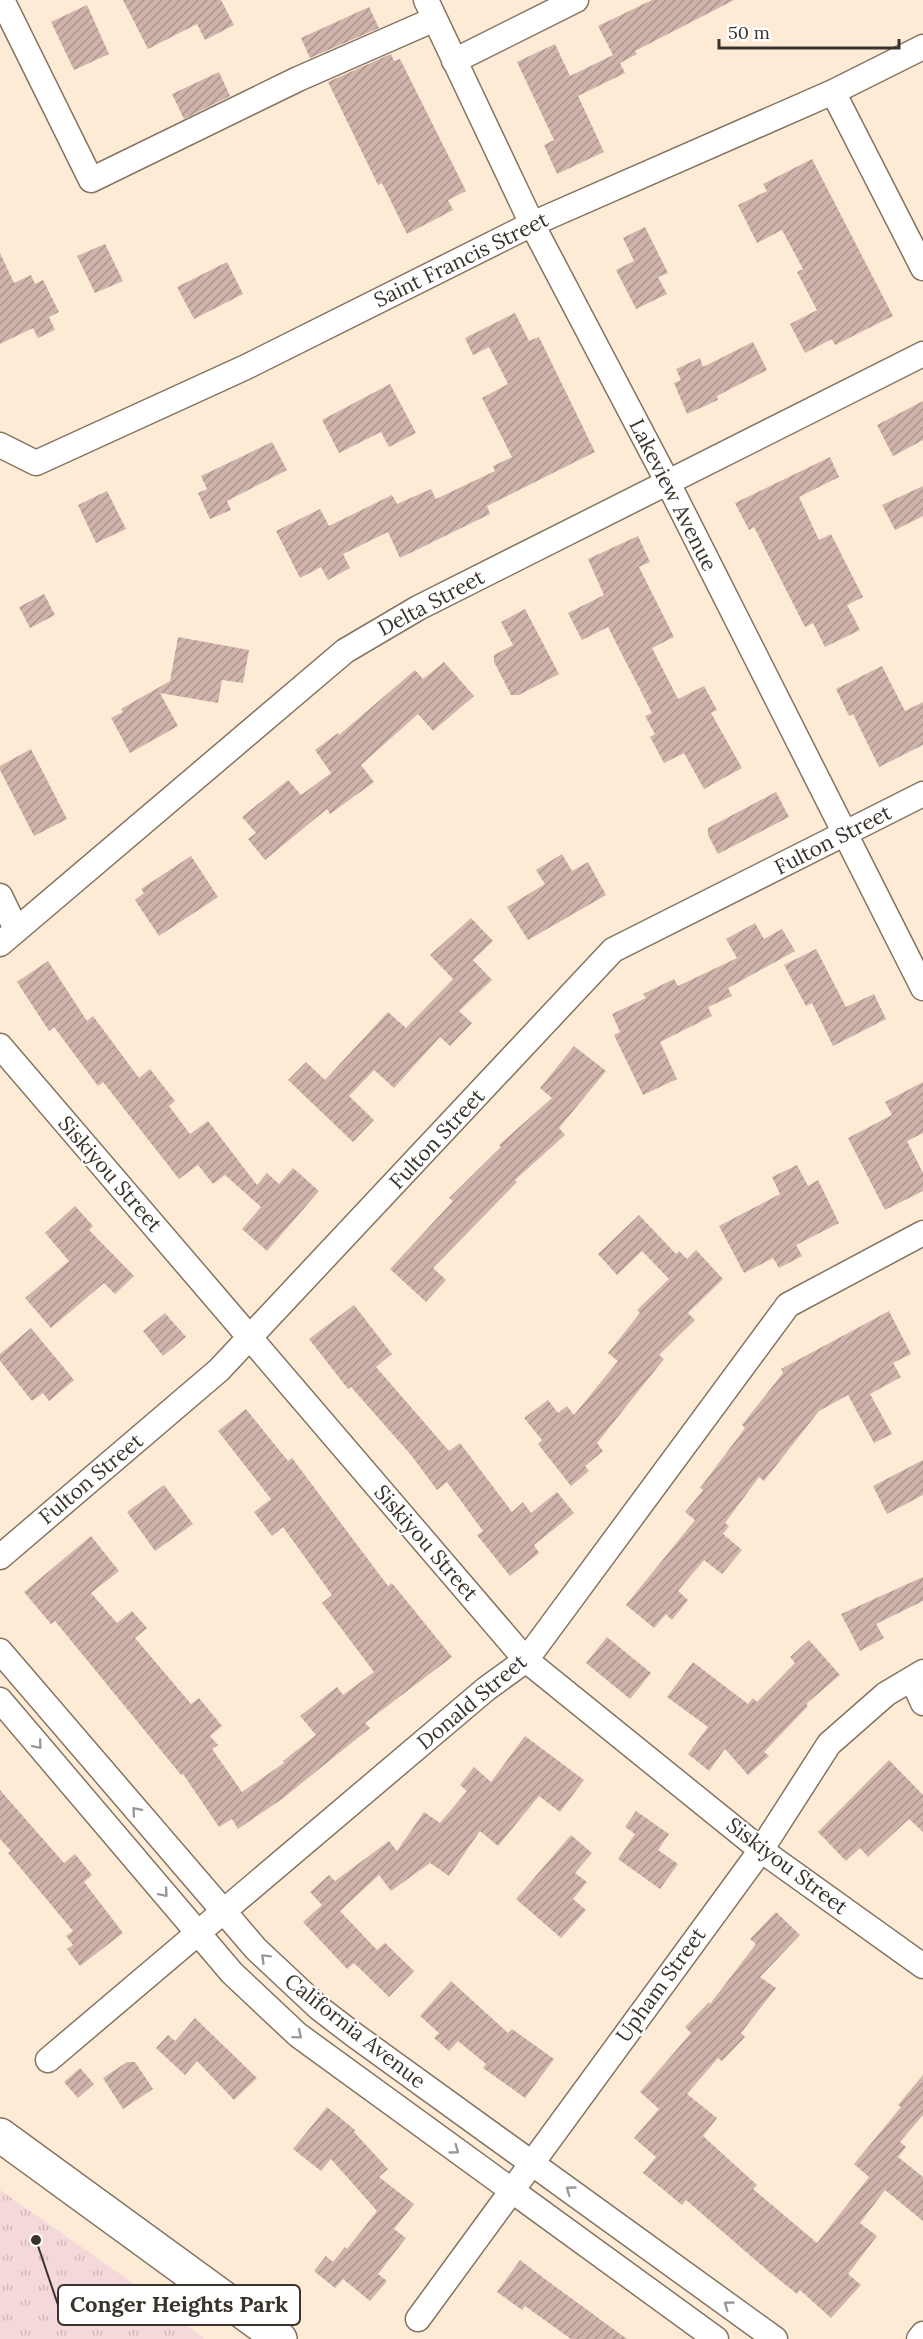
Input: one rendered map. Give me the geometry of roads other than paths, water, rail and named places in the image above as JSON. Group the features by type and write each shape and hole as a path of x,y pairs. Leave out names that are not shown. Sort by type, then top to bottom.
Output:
{"highway":[{"path":"0,2135 280,2339"}],"street":[{"path":"2,0 91,180 298,79 430,10"},
{"path":"454,61 576,0"},
{"name":"Lakeview Avenue","path":"430,10 532,224 667,482 923,988"},
{"name":"Saint Francis Street","path":"1,447 36,463 246,367 532,224 833,92 923,47"},
{"path":"833,92 923,268"},
{"name":"Delta Street","path":"8,937 345,651 418,608 923,354"},
{"name":"Fulton Street","path":"0,1557 219,1370 613,950 923,794"},
{"path":"0,896 8,937"},
{"name":"Siskiyou Street","path":"0,1046 526,1660 760,1850 923,1966"},
{"name":"Donald Street","path":"48,2060 486,1689 526,1660 788,1305 923,1233"},
{"name":"California Avenue","path":"0,1651 256,1949 319,2008 775,2339"},
{"path":"917,1676 923,1702"},
{"name":"Upham Street","path":"418,2319 760,1850 830,1744 886,1694 917,1676"},
{"name":"California Avenue","path":"0,1700 232,1973 298,2036 716,2339"},
{"path":"919,2339 923,2334"}],"place":[{"name":"Conger Heights Park","path":"36,2240"}]}
